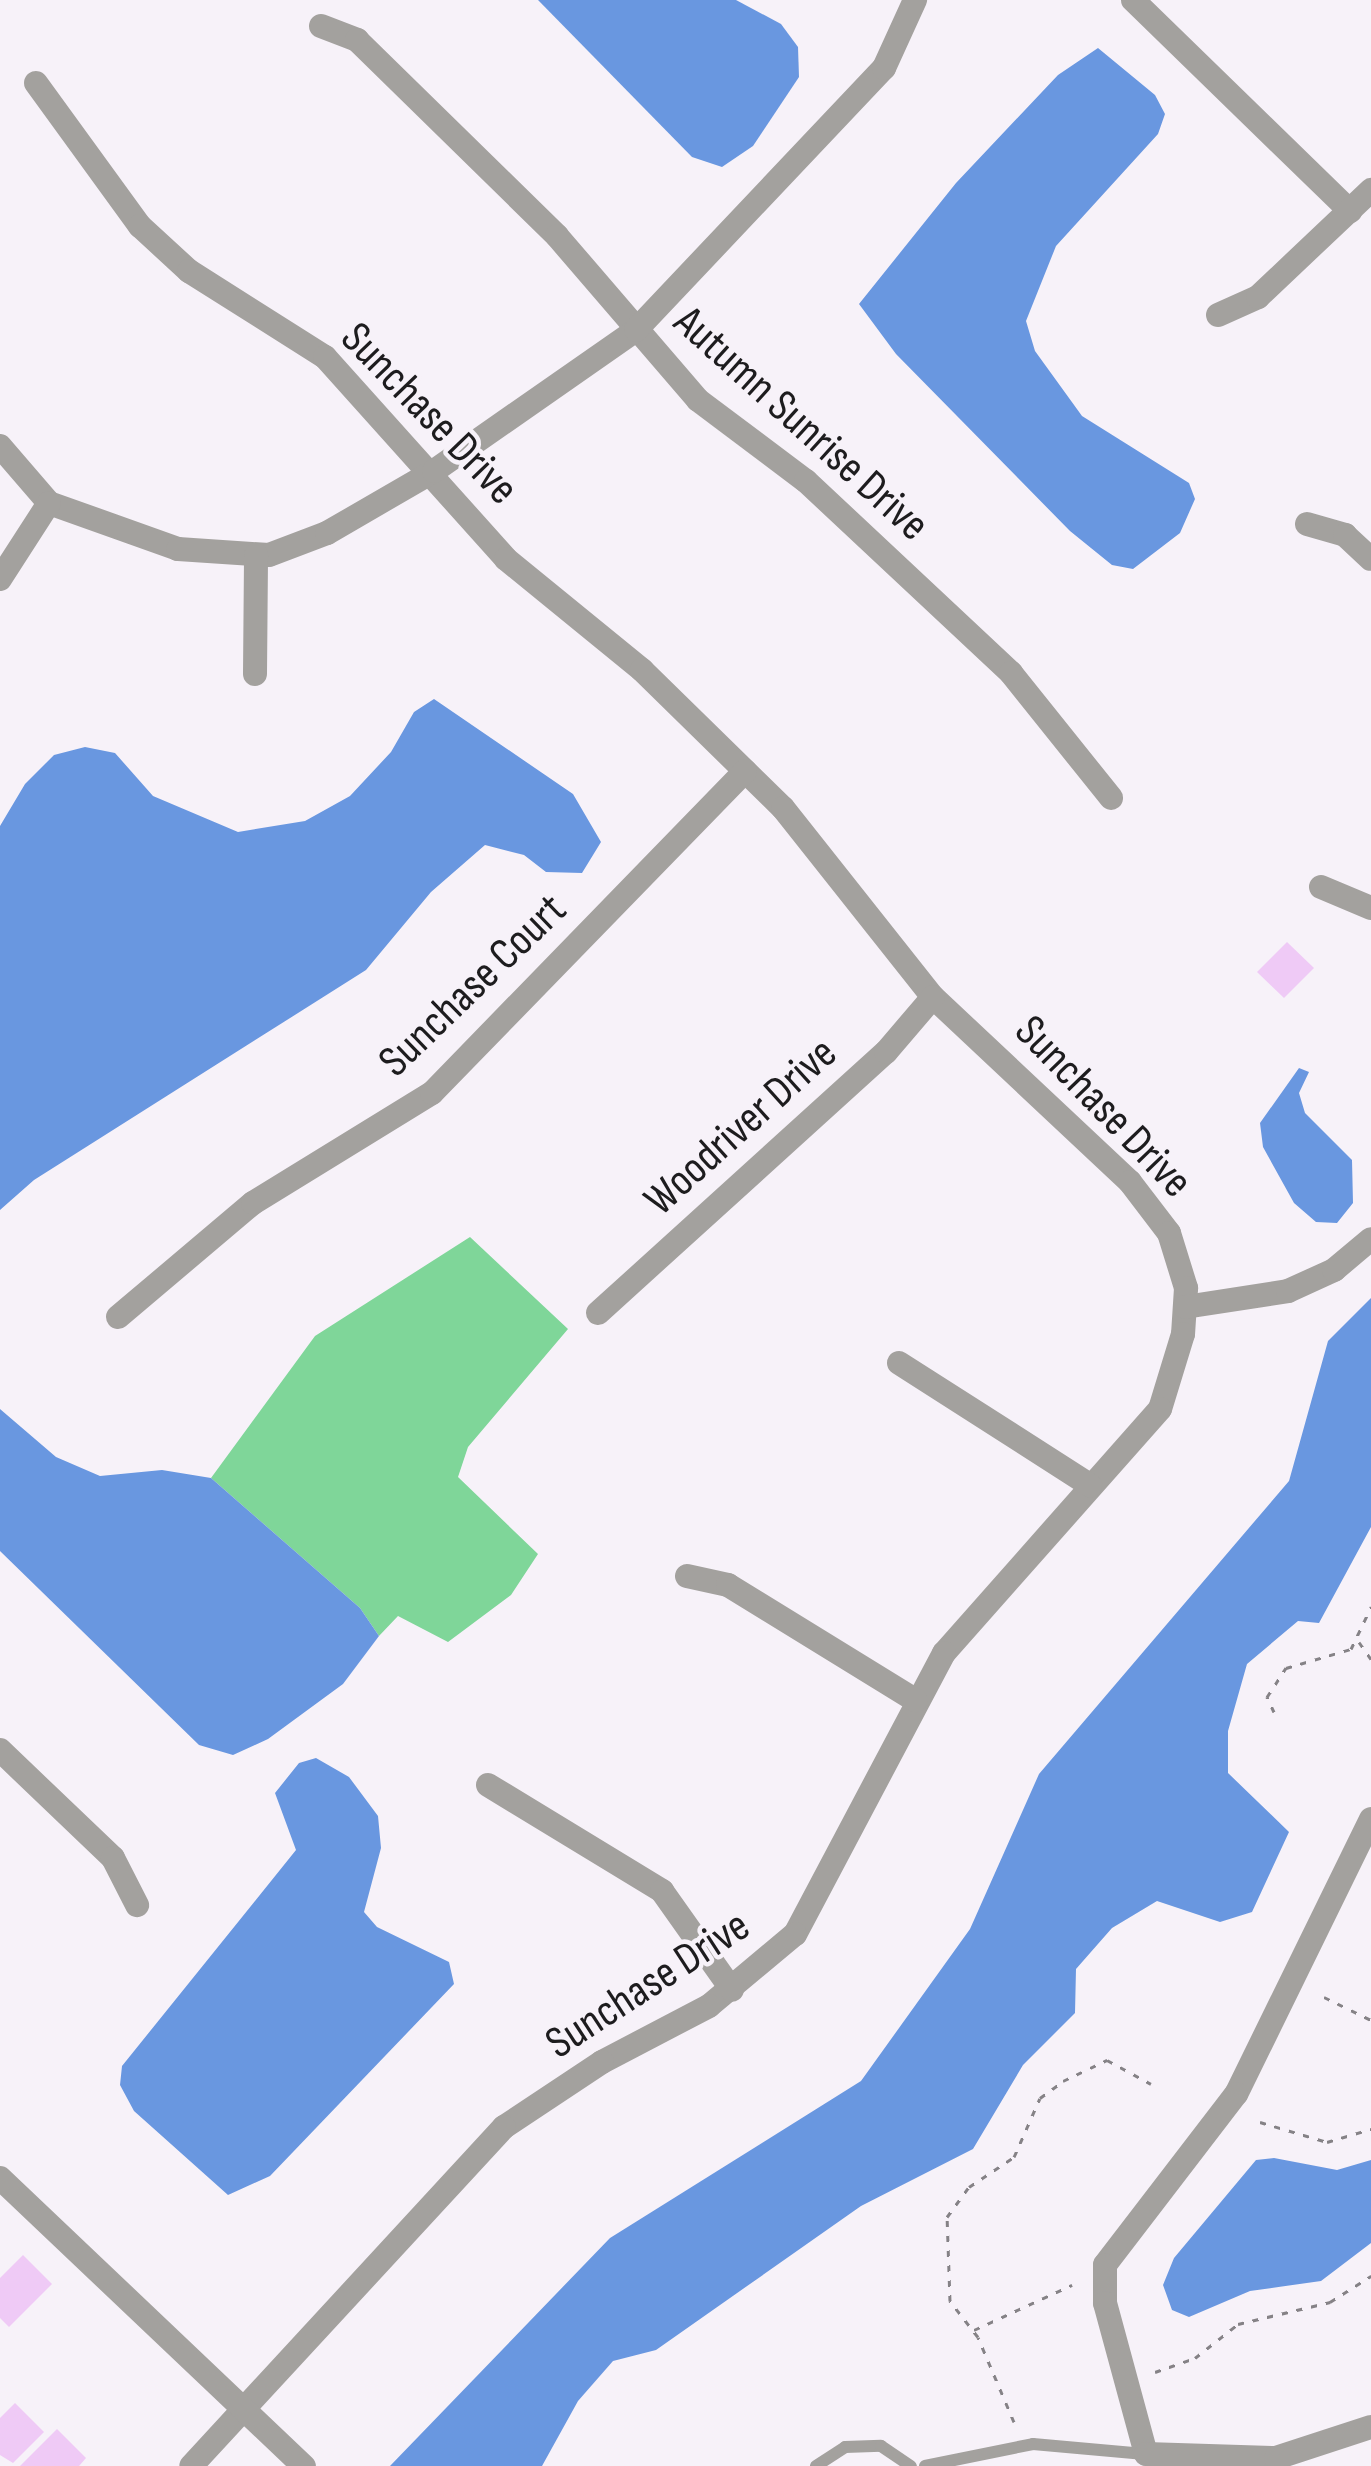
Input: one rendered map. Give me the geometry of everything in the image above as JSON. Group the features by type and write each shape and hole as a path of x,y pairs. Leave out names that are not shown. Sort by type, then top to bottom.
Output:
{"street":[{"path":"0,446 49,503 178,549 256,556 327,533 434,471 636,330 884,68 915,0"},
{"path":"1133,0 1350,211"},
{"name":"Autumn Sunrise Drive","path":"321,26 358,40 557,236 698,400 806,481 1011,673 1111,798"},
{"name":"Sunchase Drive","path":"36,83 140,226 189,271 325,357 434,471 506,559 643,670 746,771 836,869 932,997 1130,1182 1168,1233 1185,1307 1160,1409 1113,1469 1090,1485 944,1653 915,1700 879,1787 805,1918 765,1966 504,2127 191,2466"},
{"path":"1218,316 1258,297 1371,190"},
{"path":"0,579 49,503"},
{"path":"1307,524 1346,535 1371,559"},
{"path":"255,674 256,556"},
{"name":"Sunchase Court","path":"118,1317 226,1222 432,1094 746,771"},
{"path":"1321,887 1371,908"},
{"name":"Woodriver Drive","path":"598,1313 886,1052 932,997"},
{"path":"1185,1307 1288,1292 1334,1270 1371,1239"},
{"path":"899,1363 1090,1485"},
{"path":"687,1576 728,1585 915,1700"},
{"path":"0,1750 112,1858 137,1905"},
{"path":"488,1784 662,1892 732,1990"},
{"path":"1371,1819 1236,2094 1105,2265 1106,2303 1146,2462 1276,2458 1371,2427"},
{"path":"0,2178 304,2466"}],"lane":[{"path":"925,2466 1033,2444 1146,2462"},
{"path":"816,2466 844,2446 881,2446 911,2466"}],"path":[{"path":"1274,1712 1268,1697 1286,1668 1358,1641 1371,1607"},
{"path":"1358,1641 1371,1659"},
{"path":"1324,1997 1371,2020"},
{"path":"1014,2422 973,2331 947,2288 944,2231 957,2203 1014,2157 1040,2098 1063,2081 1106,2060 1127,2065 1151,2084"},
{"path":"1259,2122 1327,2142 1371,2129"},
{"path":"1154,2372 1195,2357 1238,2324 1330,2302 1371,2276"},
{"path":"973,2331 1072,2285"}],"green space":[{"path":"470,1237 568,1329 468,1447 458,1477 538,1554 511,1595 448,1642 398,1616 379,1636 360,1608 211,1478 315,1336"}],"water":[{"path":"538,0 736,0 781,24 798,47 799,77 753,146 722,167 692,157"},
{"path":"1098,48 1155,95 1165,114 1158,134 1056,246 1026,321 1035,351 1082,416 1189,483 1195,499 1180,533 1133,569 1112,565 1070,531 896,354 859,304 956,183 1058,75"},
{"path":"434,699 573,794 601,842 582,873 546,872 524,855 485,845 431,892 366,970 34,1180 0,1210 0,826 25,784 54,755 85,747 115,753 153,796 238,832 305,821 350,796 391,752 414,712"},
{"path":"1299,1068 1309,1072 1299,1093 1305,1113 1352,1160 1353,1203 1337,1223 1316,1222 1294,1203 1263,1147 1260,1123"},
{"path":"1371,1298 1371,1527 1319,1623 1298,1621 1247,1664 1228,1731 1228,1773 1289,1832 1252,1912 1220,1922 1157,1901 1112,1928 1076,1969 1075,2013 1023,2065 973,2149 861,2206 656,2350 613,2361 578,2401 542,2466 390,2466 610,2238 861,2081 970,1929 1039,1774 1289,1481 1328,1341"},
{"path":"0,1409 56,1457 100,1476 162,1470 211,1478 360,1608 379,1636 343,1684 268,1739 233,1755 199,1745 0,1551"},
{"path":"316,1758 349,1777 378,1816 381,1848 364,1912 377,1927 449,1962 454,1984 270,2176 228,2195 134,2111 120,2085 122,2066 296,1850 275,1793 299,1763"},
{"path":"1274,2158 1337,2170 1371,2160 1371,2243 1321,2281 1250,2291 1189,2317 1172,2310 1163,2285 1174,2258 1256,2160"}],"building":[{"path":"1287,942 1314,968 1284,998 1257,972"},
{"path":"23,2255 52,2284 9,2327 0,2318 0,2278"},
{"path":"15,2403 44,2432 13,2463 0,2455 0,2418"},
{"path":"57,2429 86,2458 79,2466 20,2466"}]}
